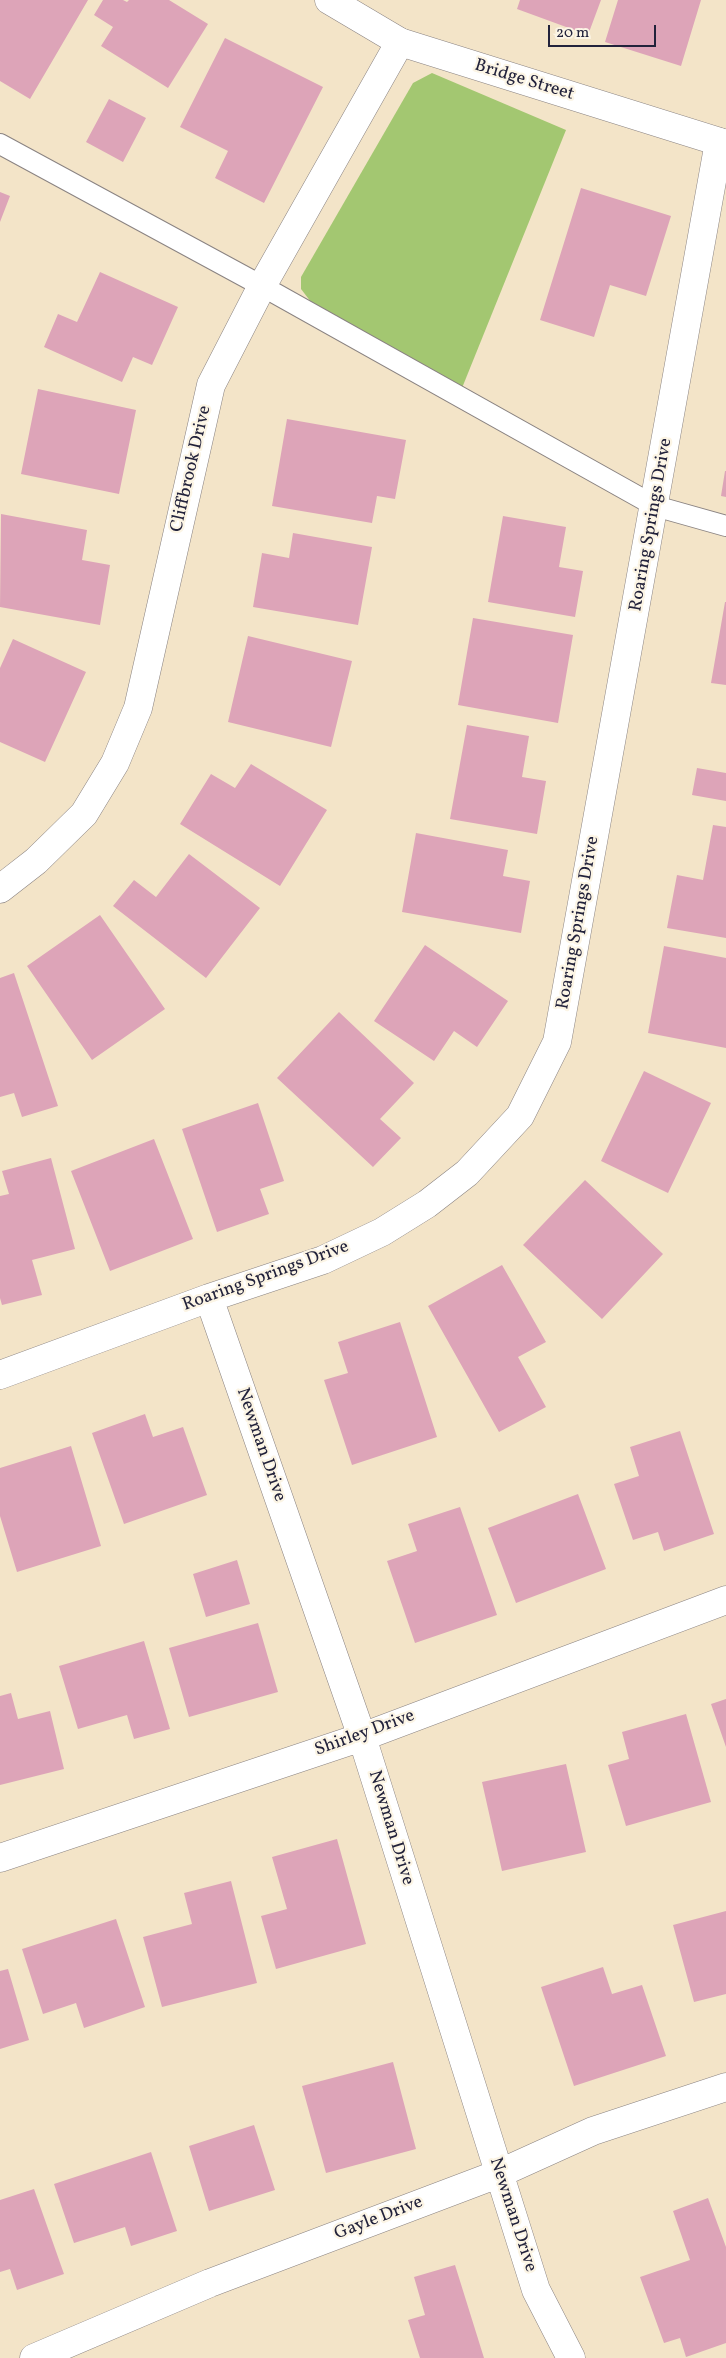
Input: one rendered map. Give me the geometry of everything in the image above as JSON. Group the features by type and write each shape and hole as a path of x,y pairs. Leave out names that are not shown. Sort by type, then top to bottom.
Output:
{"street":[{"name":"Bridge Street","path":"329,0 400,42 723,143"},
{"name":"Cliffbrook Drive","path":"0,889 36,861 84,814 115,763 138,708 211,385 262,286 400,42"},
{"name":"Roaring Springs Drive","path":"0,1374 208,1298 323,1260 382,1232 427,1204 467,1173 520,1116 557,1042 723,143"},
{"name":"Newman Drive","path":"208,1298 362,1737 536,2290 571,2358"},
{"name":"Shirley Drive","path":"0,1858 362,1737 726,1600"},
{"name":"Gayle Drive","path":"34,2358 210,2283 498,2174 593,2131 726,2086"}],"lane":[{"path":"0,144 262,286 655,506 726,526"}],"green space":[{"path":"432,73 566,130 462,388 311,302 301,289 301,277 413,83"}],"building":[{"path":"0,0 88,0 30,99 0,81"},
{"path":"103,0 123,0 127,2 129,0 169,0 208,24 168,88 101,46 113,27 94,15"},
{"path":"520,0 601,0 588,35 517,9"},
{"path":"618,0 701,0 681,66 605,42"},
{"path":"225,38 323,87 264,203 215,178 228,151 180,127"},
{"path":"109,99 146,118 123,162 86,142"},
{"path":"581,188 671,216 646,296 610,285 594,337 540,320"},
{"path":"0,192 10,196 0,222"},
{"path":"100,272 178,307 152,365 133,357 122,382 44,347 58,314 77,322"},
{"path":"38,389 136,410 119,494 21,474"},
{"path":"287,419 406,440 395,499 377,496 372,523 272,506"},
{"path":"726,471 726,497 721,496"},
{"path":"1,514 87,530 82,560 110,565 100,625 0,607"},
{"path":"503,516 566,527 559,567 583,571 575,617 488,602"},
{"path":"293,533 372,547 358,625 253,607 262,553 289,558"},
{"path":"726,602 726,685 711,683"},
{"path":"473,618 573,635 558,723 458,705"},
{"path":"248,636 352,661 331,747 228,722"},
{"path":"13,639 86,672 45,762 0,742 0,668"},
{"path":"467,725 529,736 522,777 546,781 537,834 450,819"},
{"path":"251,764 327,810 280,886 180,824 211,774 235,788"},
{"path":"697,768 726,773 726,801 692,795"},
{"path":"713,825 726,827 726,938 667,928 677,875 703,880"},
{"path":"416,833 508,850 503,876 530,881 521,933 402,912"},
{"path":"189,854 260,908 206,978 113,906 134,880 156,897"},
{"path":"100,915 165,1009 92,1060 27,966"},
{"path":"425,945 508,1001 477,1047 454,1031 434,1061 374,1021"},
{"path":"664,946 726,958 726,1048 648,1033"},
{"path":"14,973 58,1106 22,1117 14,1093 0,1097 0,978"},
{"path":"339,1012 414,1083 380,1119 401,1138 373,1167 277,1078"},
{"path":"644,1071 711,1103 668,1193 601,1161"},
{"path":"258,1103 284,1181 260,1189 269,1214 217,1232 182,1129"},
{"path":"154,1139 193,1239 110,1271 71,1171"},
{"path":"51,1158 75,1249 32,1260 42,1295 2,1305 0,1298 0,1196 9,1194 2,1171"},
{"path":"585,1180 663,1254 602,1319 523,1245"},
{"path":"502,1265 546,1342 518,1357 546,1407 499,1432 428,1306"},
{"path":"400,1322 437,1437 352,1465 324,1380 348,1373 338,1342"},
{"path":"145,1414 153,1437 183,1427 207,1495 124,1524 92,1433"},
{"path":"680,1431 714,1534 664,1551 658,1532 633,1540 614,1484 639,1476 630,1447"},
{"path":"71,1446 101,1546 17,1572 0,1516 0,1468"},
{"path":"578,1494 606,1569 516,1603 488,1528"},
{"path":"460,1507 497,1615 415,1643 387,1561 417,1551 408,1524"},
{"path":"237,1560 250,1604 206,1617 193,1574"},
{"path":"258,1623 278,1692 189,1717 169,1648"},
{"path":"144,1641 170,1729 134,1739 127,1715 78,1729 59,1666"},
{"path":"11,1693 18,1719 50,1711 64,1769 0,1785 0,1696"},
{"path":"726,1699 726,1747 711,1704"},
{"path":"686,1714 711,1802 626,1826 608,1765 629,1759 622,1732"},
{"path":"566,1764 586,1852 502,1871 482,1782"},
{"path":"337,1839 366,1944 276,1969 261,1916 287,1909 272,1857"},
{"path":"231,1881 257,1983 162,2007 143,1937 192,1924 184,1893"},
{"path":"726,1911 726,1994 694,2002 673,1925"},
{"path":"116,1919 145,2007 84,2028 76,2003 43,2014 22,1949"},
{"path":"603,1967 612,1994 642,1985 666,2056 574,2086 541,1987"},
{"path":"8,1969 29,2040 0,2049 0,1971"},
{"path":"393,2062 416,2149 326,2173 302,2086"},
{"path":"254,2125 275,2190 209,2211 189,2146"},
{"path":"151,2152 177,2231 131,2246 125,2227 74,2243 54,2184"},
{"path":"34,2189 64,2274 17,2290 10,2269 0,2272 0,2200"},
{"path":"708,2198 726,2247 726,2343 686,2357 680,2338 664,2343 640,2277 690,2260 673,2211"},
{"path":"455,2265 484,2358 420,2358 408,2320 425,2315 414,2277"}]}
